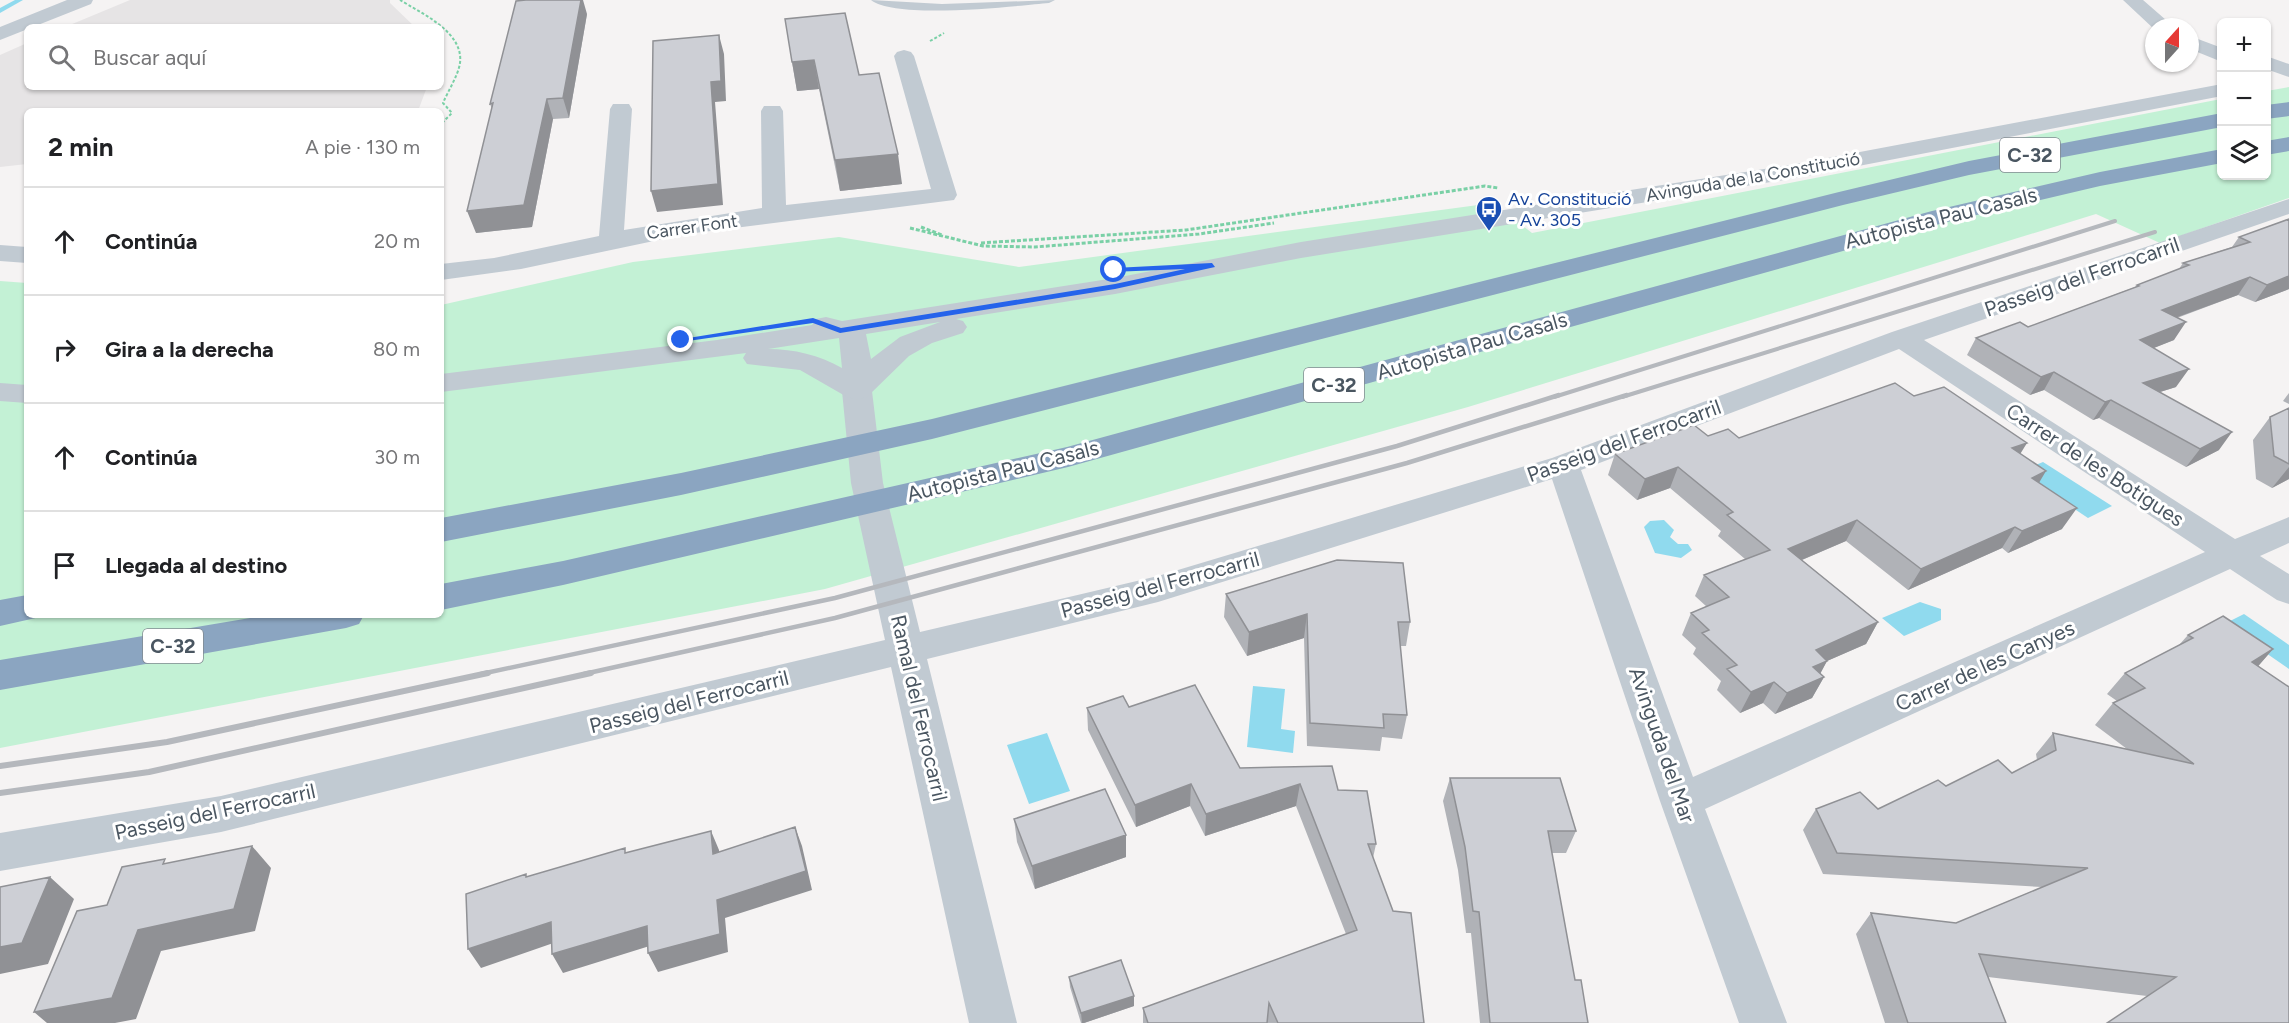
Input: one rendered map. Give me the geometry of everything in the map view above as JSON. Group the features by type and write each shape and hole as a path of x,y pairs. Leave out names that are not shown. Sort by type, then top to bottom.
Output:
{"highway":[{"path":"2271,111 2289,109"},
{"name":"Autopista Pau Casals","path":"444,529 681,484 932,429 1817,204 1969,168 2217,121"},
{"path":"2271,147 2289,144"},
{"name":"Autopista Pau Casals","path":"444,596 563,573 1068,456 1941,216 2100,179 2217,157"},
{"path":"0,603 24,602"},
{"path":"0,613 24,609"},
{"name":"C-32","path":"0,675 329,618"}],"street":[{"path":"25,24 84,0"},
{"path":"2132,0 2153,18"},
{"path":"0,34 24,24"},
{"path":"2199,46 2217,54"},
{"name":"Carrer Font","path":"444,272 560,254 611,240 774,215 945,195 904,56"},
{"path":"2271,64 2289,71"},
{"path":"2271,79 2289,80"},
{"name":"Avinguda de la Constitució","path":"444,364 513,365 840,330 1115,286 1212,266 1796,171 2217,91"},
{"path":"611,240 621,109"},
{"path":"772,111 774,215"},
{"name":"Passeig del Ferrocarril","path":"0,852 221,814 1158,589 1563,465 1902,338 2289,206"},
{"path":"0,253 24,255"},
{"name":"Avinguda de la Constitució","path":"444,382 513,365 1114,270 1212,266"},
{"path":"513,365 593,374 743,358 792,357 823,367 857,391 888,356 922,336 1073,300 1115,286"},
{"name":"Ramal del Ferrocarril","path":"840,330 852,333 856,350 857,391 867,483 993,1023"},
{"name":"Carrer de les Botigues","path":"1902,338 2289,591"},
{"path":"0,392 24,394"},
{"name":"Avinguda del Mar","path":"1563,465 1681,801 1763,1023"},
{"name":"Carrer de les Canyes","path":"1681,801 2289,529"}],"lane":[{"path":"877,0 911,8 947,10 1049,0"}],"path":[{"path":"400,0 439,24"},
{"path":"444,29 454,40 460,62 443,103 452,113 444,121"},
{"path":"888,201 909,223 945,237 981,243 1186,230 1485,186 1499,188"},
{"path":"903,226 983,246 1035,247 1199,234 1493,189"}],"shaded area":[{"path":"130,0 390,0 390,3 412,24 72,24"},
{"path":"24,44 24,90 426,90 419,108 24,108 24,164 0,167 0,55"}],"green space":[{"path":"2289,87 2289,198 2160,243 2096,214 1468,407 825,589 0,748 0,281 24,283 24,618 444,618 444,304 633,262 839,237 1019,267 1493,203 1532,233 2217,100 2217,180 2271,180 2271,90"}],"water":[{"path":"2043,462 2112,506 2088,518 2019,472"},
{"path":"1664,520 1674,530 1670,537 1678,544 1688,544 1692,550 1681,558 1655,553 1644,527 1650,521"},
{"path":"1920,602 1941,609 1941,620 1904,636 1882,618"},
{"path":"2244,614 2289,645 2289,669 2224,624"},
{"path":"1253,686 1285,689 1281,729 1295,731 1293,753 1247,747"},
{"path":"1047,733 1070,791 1029,804 1007,745"}],"building":[{"path":"581,0 563,98 547,99 524,205 467,211 493,103 490,104 516,1"},
{"path":"845,13 859,75 879,73 898,154 835,160 814,60 792,62 785,19"},
{"path":"719,35 721,81 711,82 718,184 651,191 653,41"},
{"path":"2289,219 2289,276 2267,285 2250,277 2162,310 2186,322 2140,340 2189,369 2143,383 2232,432 2200,449 2111,400 2105,402 2054,372 2041,377 1976,338 2020,322 2028,327 2139,286 2137,285 2189,265 2183,263 2250,242 2239,237"},
{"path":"1895,383 1914,396 1944,387 2027,443 2012,448 2046,471 2032,478 2077,508 2022,531 2015,527 1921,569 1857,520 1788,549 1878,622 1816,650 1827,661 1813,667 1824,677 1787,693 1774,682 1751,692 1727,669 1737,665 1702,633 1709,630 1691,613 1729,597 1704,575 1770,550 1727,515 1733,512 1678,467 1645,479 1615,454 1694,425 1708,436 1728,429 1739,438"},
{"path":"2289,408 2289,464 2274,456 2270,417"},
{"path":"1337,560 1403,563 1410,622 1398,622 1407,715 1383,714 1384,728 1310,723 1307,614 1249,632 1226,594"},
{"path":"2223,616 2273,649 2252,662 2289,687 2289,1023 2107,1023 2176,977 1979,954 2006,1023 1908,1023 1871,913 1956,923 2088,868 1837,853 1816,809 1860,792 1878,809 1938,780 1946,786 1998,760 2012,773 2056,750 2053,733 2194,764 2113,703 2145,688 2125,673 2193,638 2188,635"},
{"path":"1195,685 1240,768 1332,766 1338,790 1367,791 1376,844 1368,844 1393,911 1411,913 1424,1023 1278,1023 1269,1003 1267,1023 1148,1023 1143,1008 1357,930 1300,784 1206,814 1191,784 1135,805 1087,708 1123,696 1129,707"},
{"path":"1450,778 1560,778 1576,831 1548,831 1575,980 1581,980 1588,1023 1490,1023 1479,912 1473,911 1465,847"},
{"path":"1105,789 1126,835 1032,866 1014,819"},
{"path":"795,827 806,871 717,900 720,934 648,953 647,926 552,954 551,922 468,949 466,894 526,874 526,877 625,848 625,853 711,831 713,854"},
{"path":"252,846 234,909 138,930 112,998 34,1012 77,911 107,905 122,867 165,859 163,864"},
{"path":"50,877 22,943 0,947 0,887"},
{"path":"1121,960 1134,996 1081,1013 1069,977"}],"waterway":[{"path":"0,11 20,0"}],"railway":[{"path":"1554,397 2115,221"},
{"path":"1622,397 2155,232"},
{"path":"481,674 835,598 1397,446 1559,395"},
{"path":"584,674 835,618 1407,463 1627,395"},
{"path":"0,766 167,742 488,673"},
{"path":"0,793 149,772 591,673"}],"place":[{"name":"Av. Constitució - Av. 305","path":"1489,232"}],"route":[{"path":"681,340 813,321 840,330 1115,286 1212,266 1114,270"}]}
